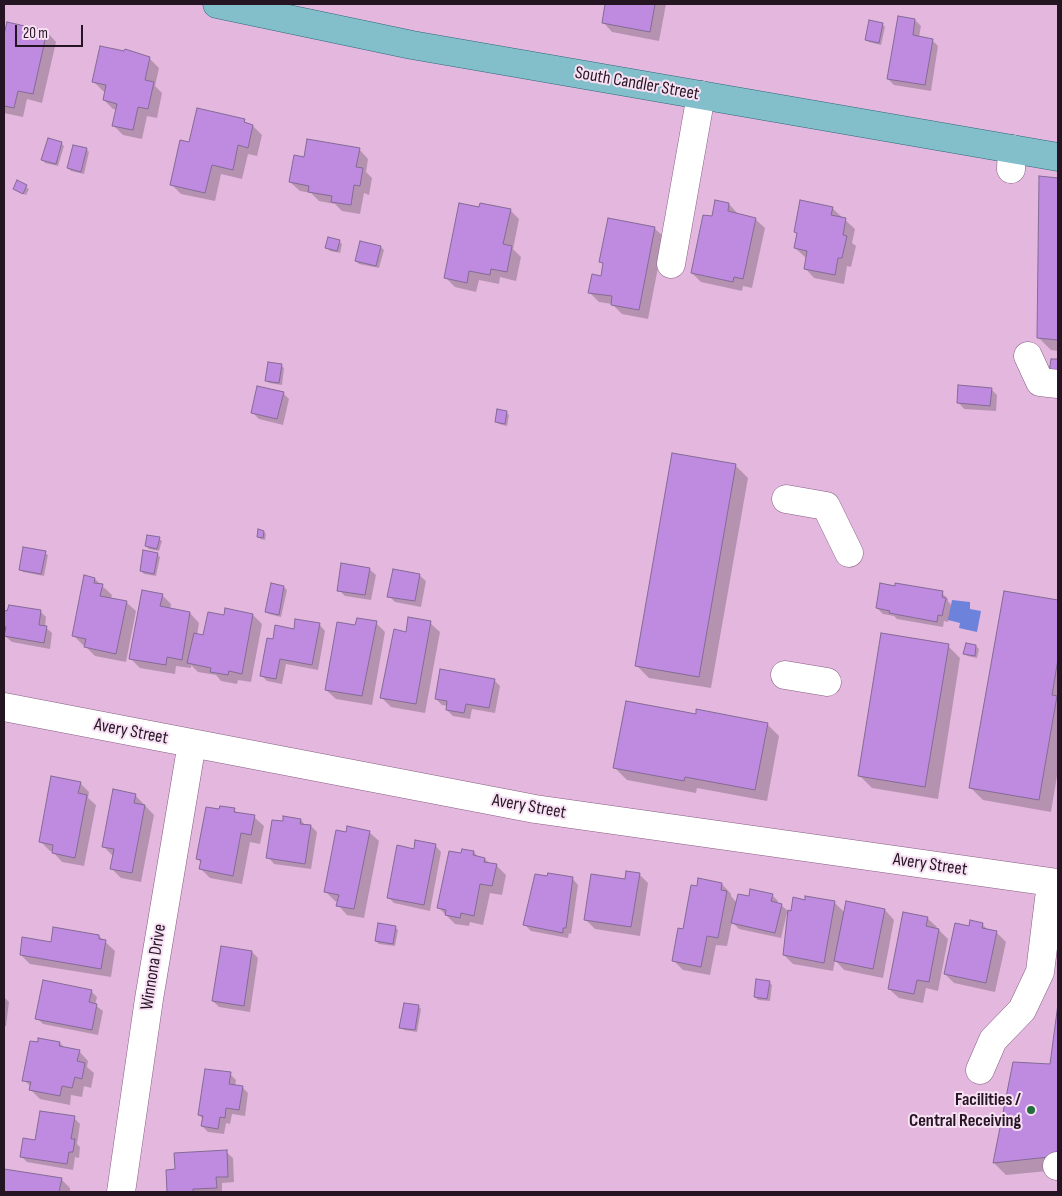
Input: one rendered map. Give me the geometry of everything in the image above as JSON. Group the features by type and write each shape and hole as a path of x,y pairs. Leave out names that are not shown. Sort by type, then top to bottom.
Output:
{"main road":[{"name":"South Candler Street","path":"217,4 412,45 701,95 1011,159 1058,157"}],"street":[{"path":"671,264 701,95"},
{"path":"1028,356 1040,382 1058,384"},
{"path":"786,499 826,506 849,553"},
{"path":"786,675 827,682"},
{"name":"Avery Street","path":"4,707 535,809 1056,883"},
{"name":"Winnona Drive","path":"121,1192 149,999 192,743"},
{"path":"980,1070 993,1040 1022,1010 1040,972 1049,899 1056,883"}],"water":[{"path":"952,600 970,602 970,609 981,611 977,632 959,628 960,623 948,620"}],"building":[{"path":"605,4 655,4 650,32 602,23"},
{"path":"898,16 915,19 913,35 933,39 925,85 887,79"},
{"path":"869,20 883,23 879,43 865,40"},
{"path":"7,22 47,31 33,94 18,91 14,108 4,106 4,34"},
{"path":"100,46 124,51 125,49 150,57 145,80 154,82 148,109 138,107 133,130 112,126 117,104 103,100 106,85 92,82"},
{"path":"197,108 245,119 244,122 253,125 248,148 238,145 233,170 212,165 205,193 170,185 180,140 189,142"},
{"path":"48,138 62,142 56,164 41,160"},
{"path":"307,139 360,148 356,167 363,168 360,186 354,185 351,205 331,202 332,196 308,192 309,186 289,182 294,155 304,157"},
{"path":"73,145 87,148 81,172 67,168"},
{"path":"1039,176 1058,178 1058,340 1037,338"},
{"path":"17,180 27,185 23,194 13,189"},
{"path":"715,200 729,203 728,211 756,218 743,279 734,277 733,282 691,273 703,215 712,216"},
{"path":"800,200 833,207 831,215 846,218 843,235 847,236 842,258 838,258 835,275 804,269 807,251 794,248 797,233 794,232"},
{"path":"459,203 479,207 480,203 511,209 503,244 512,246 507,272 491,269 490,275 469,271 467,283 444,278"},
{"path":"608,218 655,227 639,310 611,305 612,296 588,293 592,274 601,276 603,263 599,262"},
{"path":"328,237 340,240 337,251 325,248"},
{"path":"360,241 381,246 376,266 355,261"},
{"path":"1051,359 1058,359 1058,380 1048,379"},
{"path":"268,362 282,364 279,383 265,381"},
{"path":"958,385 992,388 990,406 957,403"},
{"path":"257,386 284,392 277,419 251,413"},
{"path":"497,409 507,411 505,424 495,422"},
{"path":"672,453 736,464 699,677 635,666"},
{"path":"258,529 264,531 263,538 257,537"},
{"path":"147,535 160,537 157,549 145,546"},
{"path":"23,547 46,551 41,574 19,570"},
{"path":"143,550 158,553 154,574 140,571"},
{"path":"341,563 370,568 365,595 337,591"},
{"path":"393,569 420,574 415,601 387,597"},
{"path":"84,575 95,578 94,583 103,584 100,596 127,601 116,654 84,647 86,639 72,636"},
{"path":"271,583 284,586 279,615 265,612"},
{"path":"880,583 895,586 895,583 943,591 942,597 946,598 942,616 938,615 937,622 889,613 890,611 876,608"},
{"path":"142,590 163,594 160,606 190,612 182,660 167,657 166,665 129,659"},
{"path":"1004,591 1058,600 1058,659 1052,695 1057,696 1039,800 969,788"},
{"path":"9,605 41,610 39,625 47,626 44,643 4,636 6,627 4,626 4,610 7,611"},
{"path":"225,608 253,614 242,674 229,671 228,675 210,672 211,668 187,663 194,633 203,635 208,612 224,615"},
{"path":"408,617 431,621 416,704 380,698 394,629 406,632"},
{"path":"357,618 377,621 362,696 325,690 337,622 355,625"},
{"path":"295,619 320,623 312,665 280,659 276,679 260,676 267,638 273,639 275,625 294,629"},
{"path":"881,633 949,644 925,787 858,776"},
{"path":"966,643 976,645 975,656 963,654"},
{"path":"440,669 495,679 489,708 466,704 464,713 446,710 447,701 435,699"},
{"path":"626,701 696,714 696,709 768,723 755,790 685,777 684,781 613,768"},
{"path":"51,776 81,782 78,793 87,795 75,858 52,853 53,845 39,842"},
{"path":"113,789 136,794 134,803 145,805 132,873 110,869 114,849 102,847"},
{"path":"220,806 235,808 234,812 255,815 251,835 241,833 233,876 199,869 201,860 196,859 206,807 219,809"},
{"path":"283,816 301,819 300,824 311,825 305,864 266,858 272,820 283,821"},
{"path":"347,826 370,831 354,909 336,906 339,895 324,892 336,830 346,832"},
{"path":"415,840 436,844 424,905 387,898 397,845 414,849"},
{"path":"462,849 474,851 473,855 485,858 484,862 497,864 492,886 480,884 474,916 461,913 460,918 445,915 446,910 437,908 449,851 461,853"},
{"path":"626,871 640,873 631,927 584,920 591,874 625,879"},
{"path":"548,873 573,877 566,928 563,928 563,933 523,925 535,874 547,876"},
{"path":"698,878 722,883 721,890 727,891 718,938 707,936 701,967 672,961 678,928 683,929 691,885 697,886"},
{"path":"750,889 773,894 771,901 782,904 775,933 731,923 738,894 749,896"},
{"path":"805,896 835,901 824,963 783,955 788,910 791,911 793,897 805,900"},
{"path":"846,901 885,909 873,969 834,961"},
{"path":"903,912 928,917 926,926 939,929 929,982 917,980 914,994 888,989"},
{"path":"970,920 983,923 982,928 997,931 986,983 944,974 955,923 969,926"},
{"path":"378,923 396,926 393,944 375,941"},
{"path":"53,927 99,935 99,939 106,940 101,969 20,955 22,937 51,942"},
{"path":"221,946 252,951 244,1006 212,1001"},
{"path":"756,979 770,981 767,999 754,997"},
{"path":"43,980 92,990 89,1002 97,1004 92,1030 35,1019"},
{"path":"404,1003 419,1005 415,1030 399,1028"},
{"name":"Facilities / Central Receiving","path":"1058,1004 1058,1156 993,1163 1013,1062 1050,1064"},
{"path":"38,1038 60,1042 59,1046 80,1050 77,1061 85,1063 82,1079 75,1077 72,1088 62,1086 60,1096 29,1090 31,1082 22,1081 30,1041 38,1042"},
{"path":"205,1069 231,1072 229,1084 243,1086 239,1110 226,1108 225,1118 220,1117 218,1129 201,1126 203,1116 198,1115"},
{"path":"40,1111 75,1116 71,1139 75,1139 73,1152 69,1152 67,1164 20,1157 23,1138 35,1140"},
{"path":"227,1150 228,1177 216,1177 217,1188 193,1189 193,1192 167,1192 166,1170 175,1169 174,1153"},
{"path":"4,1169 62,1178 59,1192 4,1192"}],"place":[{"name":"Facilities / Central Receiving","path":"1031,1110"}]}
